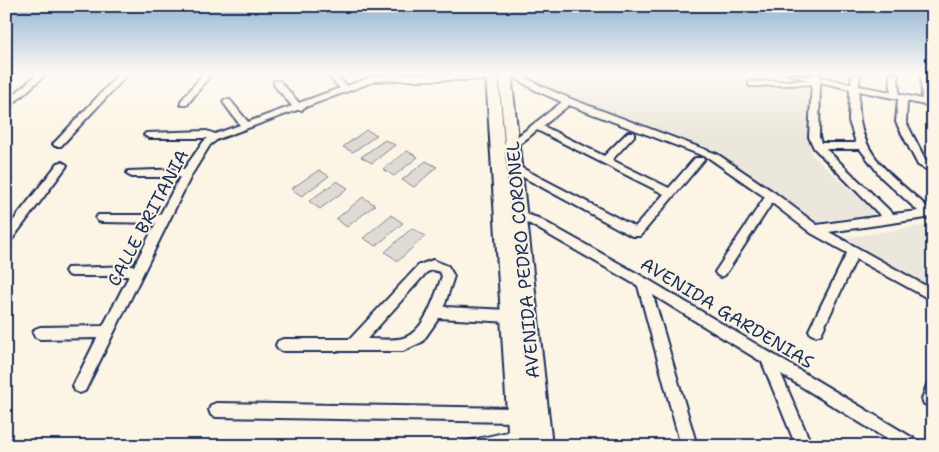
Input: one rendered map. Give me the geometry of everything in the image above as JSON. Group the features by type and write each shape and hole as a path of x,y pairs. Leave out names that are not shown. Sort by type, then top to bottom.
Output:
{"main road":[{"name":"AVENIDA PEDRO CORONEL","path":"499,95 505,147 510,316 518,414 530,437"},
{"name":"AVENIDA PEDRO CORONEL","path":"505,147 514,168 520,216 537,415 530,437"}],"street":[{"path":"6,106 18,95"},
{"path":"58,144 104,95"},
{"path":"184,104 191,95"},
{"path":"288,95 299,108"},
{"name":"CALLE BRITANIA","path":"80,386 187,173 207,143 215,137 331,95"},
{"path":"554,95 703,151 771,196 815,230 853,253 933,296"},
{"path":"815,95 814,137 817,146 891,218"},
{"path":"855,95 855,127 862,146 881,169 930,213"},
{"path":"895,95 930,103"},
{"path":"899,96 901,122 922,163 933,170"},
{"path":"505,147 568,101"},
{"path":"227,102 246,126"},
{"path":"536,126 671,193"},
{"path":"149,135 207,134 215,137"},
{"path":"606,160 631,134"},
{"path":"817,146 862,146"},
{"path":"514,168 636,233 699,160"},
{"path":"6,239 62,165"},
{"path":"132,173 187,173"},
{"path":"721,272 771,196"},
{"path":"815,230 930,213"},
{"name":"AVENIDA GARDENIAS","path":"520,216 534,221 643,283 913,446"},
{"path":"102,218 164,219"},
{"path":"816,330 853,253"},
{"path":"283,345 403,346 417,338 436,312 448,276 444,269 433,265 423,268 353,345"},
{"path":"71,271 139,271"},
{"path":"643,283 689,446"},
{"path":"436,312 510,316"},
{"path":"40,333 106,332"},
{"path":"767,358 804,446"},
{"path":"216,410 537,415"}],"lane":[{"path":"462,446 530,437"}],"shaded area":[{"path":"561,95 809,95 811,154 877,214 813,223 718,154"},
{"path":"366,130 377,135 353,152 343,147"},
{"path":"385,140 395,145 372,163 361,157"},
{"path":"407,151 418,157 394,176 383,169"},
{"path":"426,161 437,167 414,187 402,180"},
{"path":"319,170 329,176 302,196 291,189"},
{"path":"337,181 348,188 320,209 309,201"},
{"path":"363,197 375,205 347,227 336,219"},
{"path":"391,215 403,223 376,246 363,238"},
{"path":"933,224 933,292 838,239"},
{"path":"412,228 425,236 398,261 385,252"}]}
